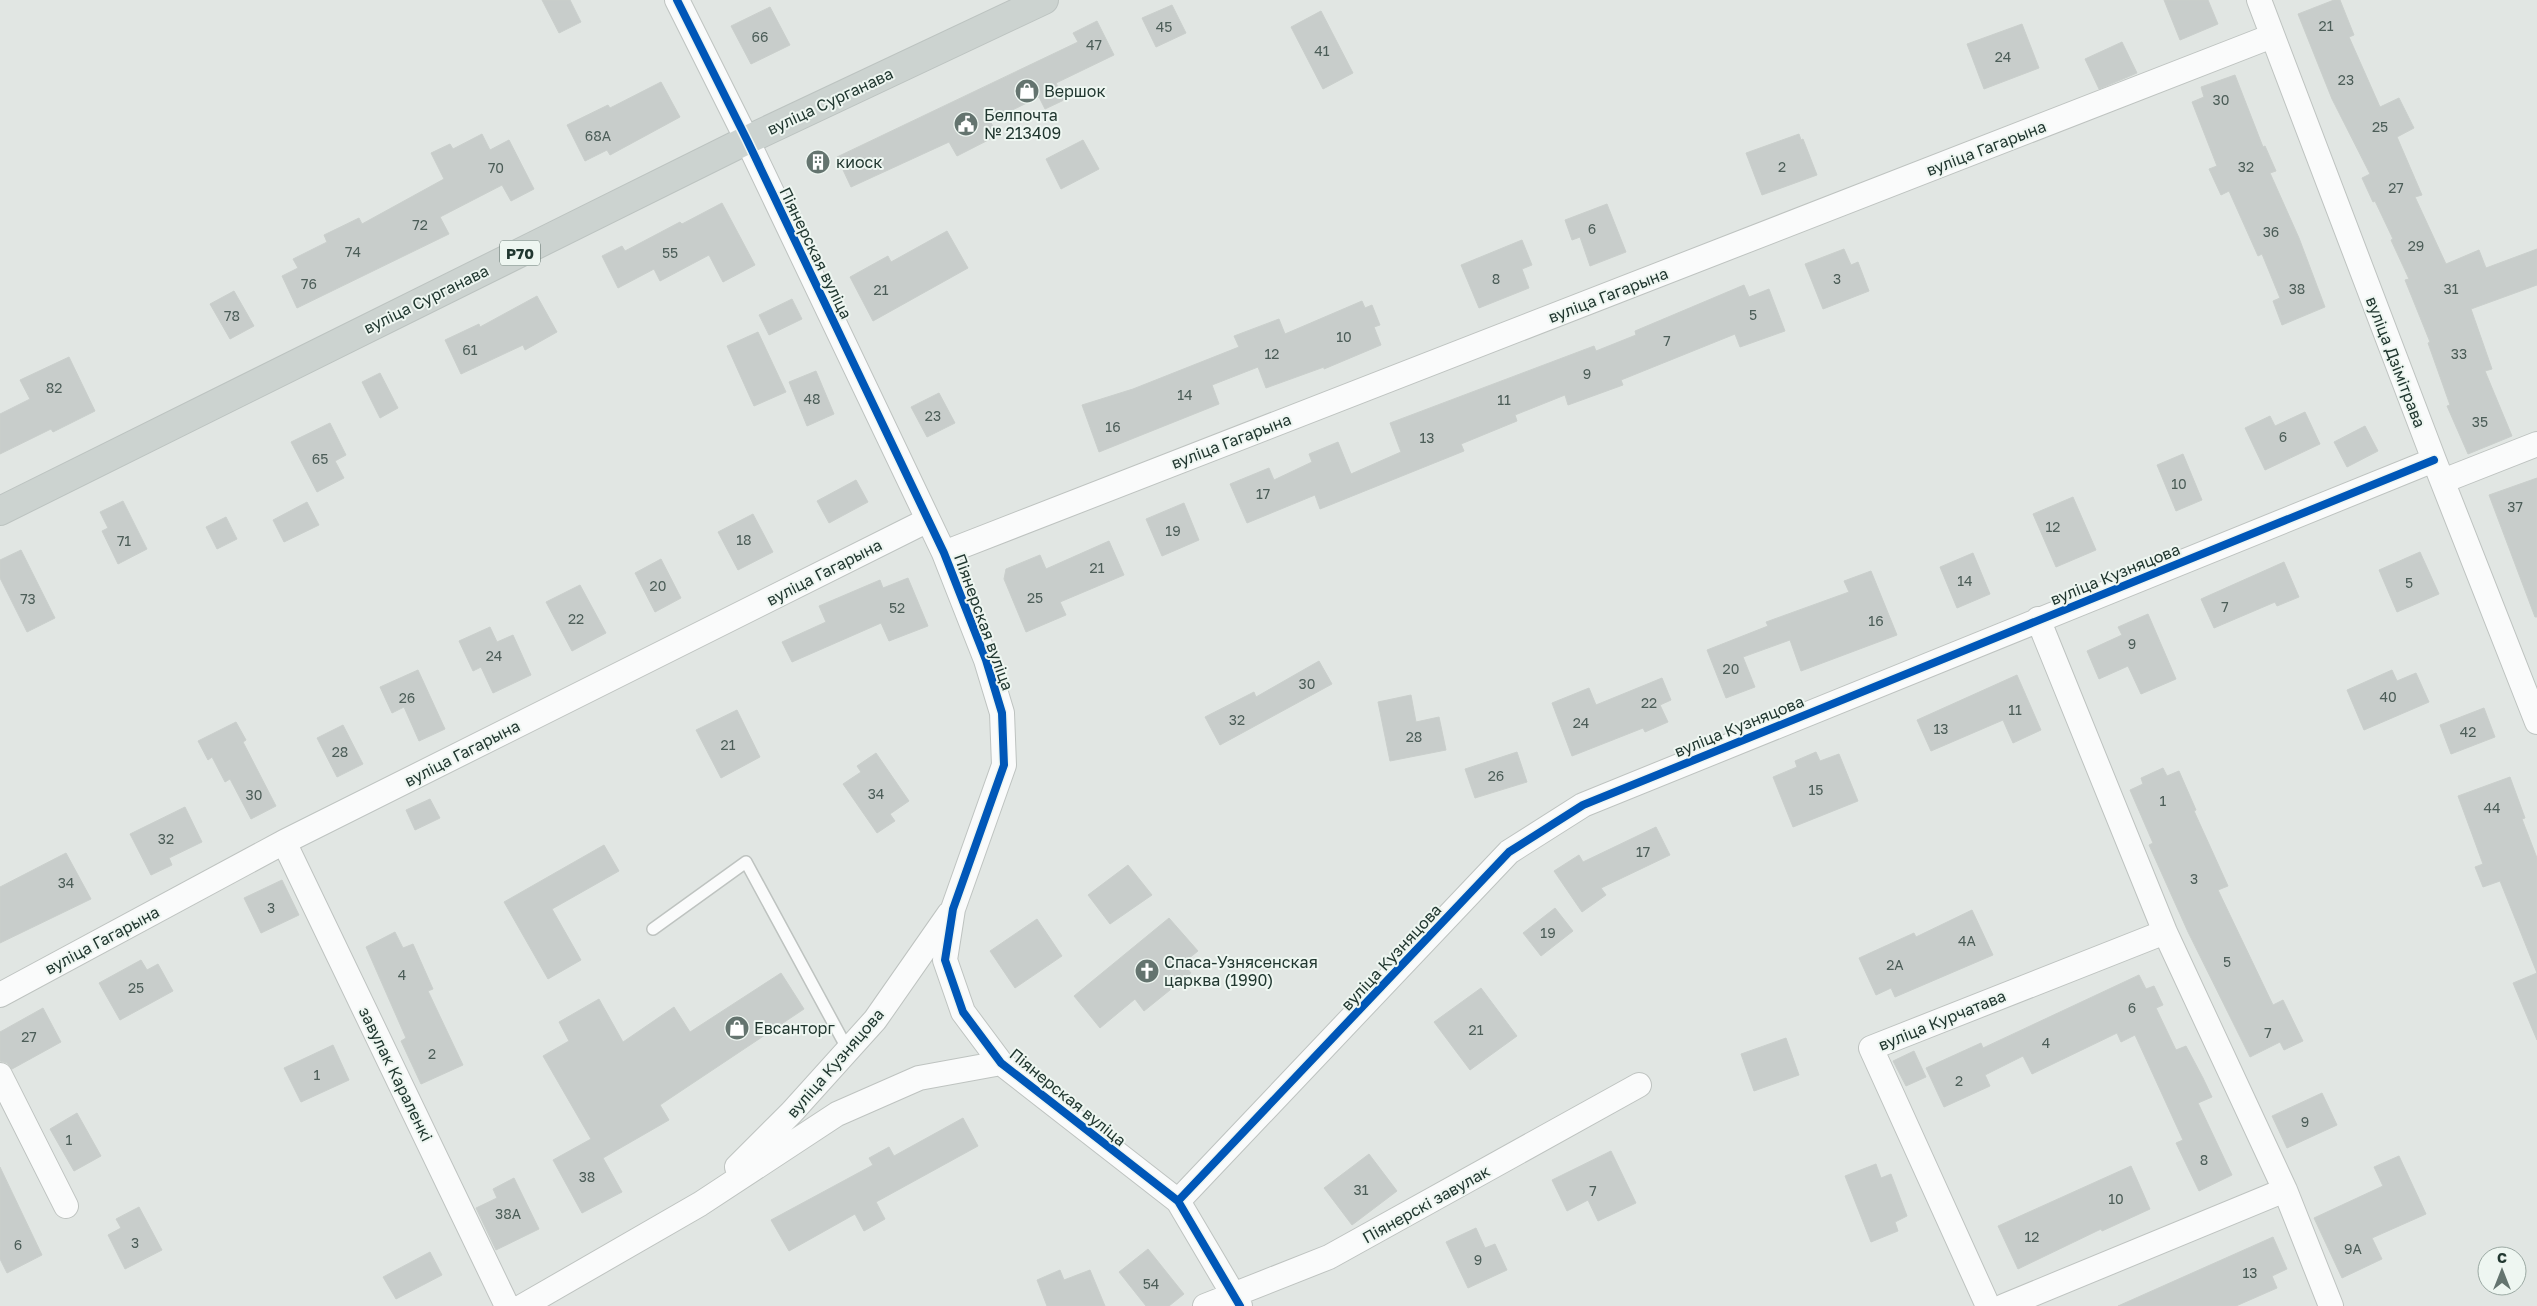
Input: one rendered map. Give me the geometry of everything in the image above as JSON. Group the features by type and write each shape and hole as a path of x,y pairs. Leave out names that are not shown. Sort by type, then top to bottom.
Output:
{"main road":[{"name":"вуліца Сурганава","path":"0,511 747,140 1044,0"}],"street":[{"name":"Піянерская вуліца","path":"677,0 747,140 944,553 986,660 1002,713 1004,765 953,909 945,960 964,1012 1001,1062 1178,1201 1237,1300"},
{"name":"вуліца Дзімітрава","path":"2259,0 2438,470 2537,722"},
{"name":"вуліца Гагарына","path":"944,553 2272,36"},
{"name":"вуліца Кузняцова","path":"1178,1201 1509,852 1584,804 2038,619 2438,470 2537,444"},
{"name":"вуліца Гагарына","path":"0,995 284,842 928,520"},
{"path":"2038,619 2165,932 2285,1190 2331,1306"},
{"name":"завулак Караленкі","path":"284,842 507,1306"},
{"name":"вуліца Кузняцова","path":"700,1204 792,1112 875,1020 953,909"},
{"name":"вуліца Курчатава","path":"1988,1306 1871,1048 2165,932"},
{"name":"вуліца Кузняцова","path":"523,1306 700,1204 837,1114 919,1078 1001,1062"},
{"path":"0,1075 66,1206"},
{"name":"Піянерскі завулак","path":"1205,1306 1237,1300 1329,1257 1639,1086"},
{"path":"2004,1306 2285,1190"}],"lane":[{"path":"654,929 746,862 848,1050"}],"building":[{"path":"542,0 570,0 581,22 559,33"},
{"path":"2164,0 2208,0 2218,24 2180,40"},
{"path":"2334,0 2340,0 2354,35 2349,37 2380,107 2399,98 2414,128 2397,137 2422,195 2415,197 2446,264 2479,250 2486,268 2537,249 2537,285 2471,309 2492,369 2485,371 2512,436 2468,454 2447,406 2450,405 2428,343 2430,342 2405,280 2409,279 2391,240 2393,239 2362,178 2370,174 2332,99 2298,14"},
{"path":"1172,5 1186,33 1156,47 1142,18"},
{"path":"770,7 790,45 751,64 731,26"},
{"path":"1321,11 1353,73 1323,89 1291,27"},
{"path":"1097,21 1114,55 1056,83 1064,100 1045,109 1039,97 990,121 998,135 957,156 949,142 851,187 837,157 1078,42 1073,33"},
{"path":"2022,24 2039,68 1984,89 1967,44"},
{"path":"2122,42 2137,73 2099,89 2085,59"},
{"path":"2235,75 2263,147 2265,146 2276,171 2270,173 2299,238 2325,307 2282,325 2273,301 2280,298 2262,254 2258,256 2229,191 2221,195 2209,169 2217,166 2192,102 2204,97 2201,87"},
{"path":"661,82 680,117 610,155 607,150 585,161 567,125 608,105 610,108"},
{"path":"482,134 490,150 509,140 534,189 511,201 502,185 440,217 449,234 297,308 282,276 298,268 293,259 327,242 324,235 359,218 362,224 444,179 431,153 450,144 453,149"},
{"path":"1799,134 1801,140 1803,139 1817,175 1762,195 1746,153"},
{"path":"1083,140 1099,169 1061,189 1046,159"},
{"path":"722,203 755,265 723,282 709,255 660,281 654,269 618,288 602,256 622,246 625,251 680,222 682,224"},
{"path":"1607,204 1626,252 1590,266 1580,237 1572,240 1565,220"},
{"path":"947,231 968,268 873,321 850,277 888,256 891,262"},
{"path":"1522,240 1532,265 1522,269 1529,288 1479,308 1461,265"},
{"path":"1844,249 1851,265 1858,262 1869,291 1823,309 1805,264"},
{"path":"1744,285 1749,297 1769,289 1785,331 1740,347 1735,334 1621,380 1623,385 1568,405 1565,395 1515,415 1517,421 1461,444 1464,451 1320,509 1315,495 1247,523 1230,484 1269,468 1274,480 1312,462 1309,454 1338,442 1351,474 1401,452 1390,423 1594,346 1596,351 1636,335 1635,331"},
{"path":"234,291 254,326 230,339 210,304"},
{"path":"537,296 557,332 525,350 523,345 461,374 445,340 479,324 480,327"},
{"path":"792,299 802,319 769,335 759,315"},
{"path":"1362,301 1365,308 1372,305 1380,325 1374,327 1381,345 1324,369 1324,367 1266,388 1258,367 1212,385 1219,404 1099,452 1082,405 1133,389 1239,347 1234,336 1279,319 1285,334"},
{"path":"758,332 786,392 754,406 727,346"},
{"path":"69,357 95,411 53,432 51,429 0,454 0,414 30,399 20,380"},
{"path":"816,371 834,414 807,426 789,382"},
{"path":"380,373 398,408 380,418 362,382"},
{"path":"939,393 955,423 927,437 911,407"},
{"path":"2305,412 2320,444 2265,470 2245,428 2270,416 2275,426"},
{"path":"330,423 346,455 335,461 344,478 317,492 291,442"},
{"path":"2365,426 2378,451 2347,467 2334,442"},
{"path":"2183,454 2202,500 2176,511 2157,465"},
{"path":"2537,478 2537,617 2535,617 2489,495"},
{"path":"856,480 868,502 829,523 817,501"},
{"path":"2073,497 2096,550 2056,567 2033,514"},
{"path":"123,501 147,549 118,564 102,531 108,528 100,512"},
{"path":"307,502 319,525 284,542 273,520"},
{"path":"1184,503 1199,540 1162,556 1146,519"},
{"path":"753,514 773,552 738,570 718,532"},
{"path":"226,517 237,539 217,549 206,527"},
{"path":"1109,541 1124,575 1060,602 1066,615 1026,632 1004,579 1006,569 1040,555 1046,569"},
{"path":"21,550 55,618 27,632 0,578 0,560"},
{"path":"2420,552 2439,594 2397,612 2379,570"},
{"path":"1973,553 1990,594 1957,608 1940,567"},
{"path":"661,559 681,598 655,612 635,573"},
{"path":"2284,562 2299,597 2277,606 2275,602 2214,628 2201,599"},
{"path":"1871,571 1897,635 1801,671 1790,640 1743,657 1755,687 1726,698 1707,650 1768,626 1766,622 1849,592 1844,581"},
{"path":"908,578 928,626 889,641 881,623 792,662 782,642 826,622 819,606 880,580 883,588"},
{"path":"580,585 606,633 572,651 546,602"},
{"path":"2148,614 2176,679 2141,694 2128,666 2099,679 2087,651 2122,635 2118,627"},
{"path":"490,627 497,642 513,635 531,675 493,693 481,667 473,671 459,641"},
{"path":"1319,661 1332,684 1220,745 1205,717 1254,692 1256,697"},
{"path":"418,670 445,729 419,741 404,707 392,713 380,687"},
{"path":"2392,670 2397,681 2416,673 2429,702 2364,730 2347,690"},
{"path":"2017,675 2041,730 2013,743 2003,720 1931,751 1917,720"},
{"path":"1662,678 1671,700 1660,705 1668,722 1645,732 1643,728 1572,756 1552,703 1589,688 1596,705"},
{"path":"1411,695 1416,722 1439,717 1446,750 1390,761 1378,702"},
{"path":"2484,708 2495,737 2451,754 2440,725"},
{"path":"737,710 760,757 721,778 696,730"},
{"path":"236,722 246,740 243,742 276,806 251,819 230,779 225,782 212,757 208,760 198,741"},
{"path":"343,725 363,764 337,777 317,738"},
{"path":"1517,752 1527,782 1475,798 1465,769"},
{"path":"1816,752 1820,761 1839,754 1858,801 1793,827 1773,777 1797,767 1795,761"},
{"path":"876,753 909,801 890,814 895,821 877,833 843,784 861,772 857,766"},
{"path":"2163,768 2167,776 2179,771 2196,810 2194,811 2228,886 2218,890 2273,1005 2283,1000 2303,1041 2284,1050 2280,1042 2250,1057 2188,932 2149,845 2153,843 2130,790 2143,784 2141,778"},
{"path":"2510,777 2525,818 2522,819 2537,858 2537,973 2500,881 2483,887 2475,867 2483,864 2458,796"},
{"path":"430,799 440,818 415,830 406,810"},
{"path":"185,807 202,842 169,858 172,865 151,875 130,834"},
{"path":"1656,827 1670,855 1601,888 1606,895 1582,912 1554,871 1579,855 1583,862"},
{"path":"604,845 619,871 552,909 581,960 548,979 504,902"},
{"path":"66,853 91,899 0,943 0,887"},
{"path":"1128,865 1152,895 1110,924 1088,895"},
{"path":"282,880 299,915 261,933 244,898"},
{"path":"1555,908 1573,931 1541,956 1523,933"},
{"path":"1972,910 1993,955 1895,997 1891,988 1876,995 1859,958 1914,933 1916,937"},
{"name":"Спаса-Узнясенская царква (1990)","path":"1169,918 1198,951 1183,963 1191,973 1144,1011 1135,999 1100,1028 1074,996"},
{"path":"1037,919 1062,956 1015,988 990,951"},
{"path":"395,932 403,948 413,944 433,989 428,991 463,1065 421,1084 401,1041 406,1038 366,947"},
{"path":"141,960 147,970 158,964 173,991 120,1020 99,983"},
{"path":"781,973 804,1009 660,1105 669,1120 603,1158 622,1192 582,1213 553,1160 591,1139 543,1056 569,1041 559,1022 599,999 623,1042 674,1007 690,1032"},
{"path":"2537,973 2537,1040 2513,983"},
{"path":"2139,975 2146,989 2154,986 2163,1005 2156,1008 2176,1050 2186,1046 2212,1097 2198,1103 2232,1175 2199,1191 2176,1143 2183,1140 2135,1035 2121,1042 2117,1033 2032,1074 2023,1056 1985,1075 1990,1086 1944,1107 1926,1068 1981,1043 1983,1048"},
{"path":"1481,988 1517,1036 1470,1070 1434,1022"},
{"path":"43,1008 61,1042 12,1069 7,1063 0,1061 0,1032"},
{"path":"1786,1038 1799,1075 1754,1091 1741,1054"},
{"path":"333,1045 349,1080 301,1102 284,1068"},
{"path":"1914,1051 1926,1077 1906,1086 1893,1061"},
{"path":"2322,1093 2337,1125 2287,1148 2272,1116"},
{"path":"77,1113 101,1156 74,1171 50,1129"},
{"path":"963,1118 978,1146 876,1202 885,1219 864,1231 855,1214 789,1251 771,1220 873,1165 869,1158 889,1147 894,1156"},
{"path":"1611,1151 1636,1203 1598,1221 1588,1200 1567,1211 1552,1180"},
{"path":"1369,1154 1397,1191 1352,1225 1324,1188"},
{"path":"2399,1156 2426,1214 2372,1238 2382,1259 2342,1278 2314,1218 2383,1186 2374,1167"},
{"path":"1876,1164 1881,1178 1891,1174 1907,1216 1895,1222 1898,1231 1871,1242 1845,1176"},
{"path":"2131,1166 2150,1209 2102,1231 2101,1229 2018,1269 1998,1226"},
{"path":"0,1167 42,1255 7,1273 0,1259"},
{"path":"514,1178 539,1229 496,1250 476,1208 497,1198 493,1189"},
{"path":"139,1207 162,1250 125,1269 108,1235 121,1228 116,1219"},
{"path":"1476,1228 1485,1248 1495,1244 1507,1270 1468,1288 1446,1242"},
{"path":"2273,1237 2287,1269 2272,1276 2277,1288 2236,1306 2118,1306"},
{"path":"1148,1249 1184,1294 1169,1306 1146,1306 1119,1272"},
{"path":"430,1252 442,1275 396,1299 383,1277"},
{"path":"1060,1270 1064,1280 1090,1270 1105,1306 1047,1306 1037,1280"}],"cycle path":[{"path":"677,0 747,140 944,553 986,660 1002,713 1004,765 953,909 945,960 963,1012 1001,1063 1178,1201 1240,1306"},
{"path":"1178,1201 1509,852 1583,805 2434,460"}],"place":[{"name":"Вершок","path":"1027,91"},
{"name":"Белпочта № 213409","path":"966,124"},
{"name":"киоск","path":"818,162"},
{"name":"Спаса-Узнясенская царква (1990)","path":"1147,971"},
{"name":"Евсанторг","path":"737,1028"}]}
